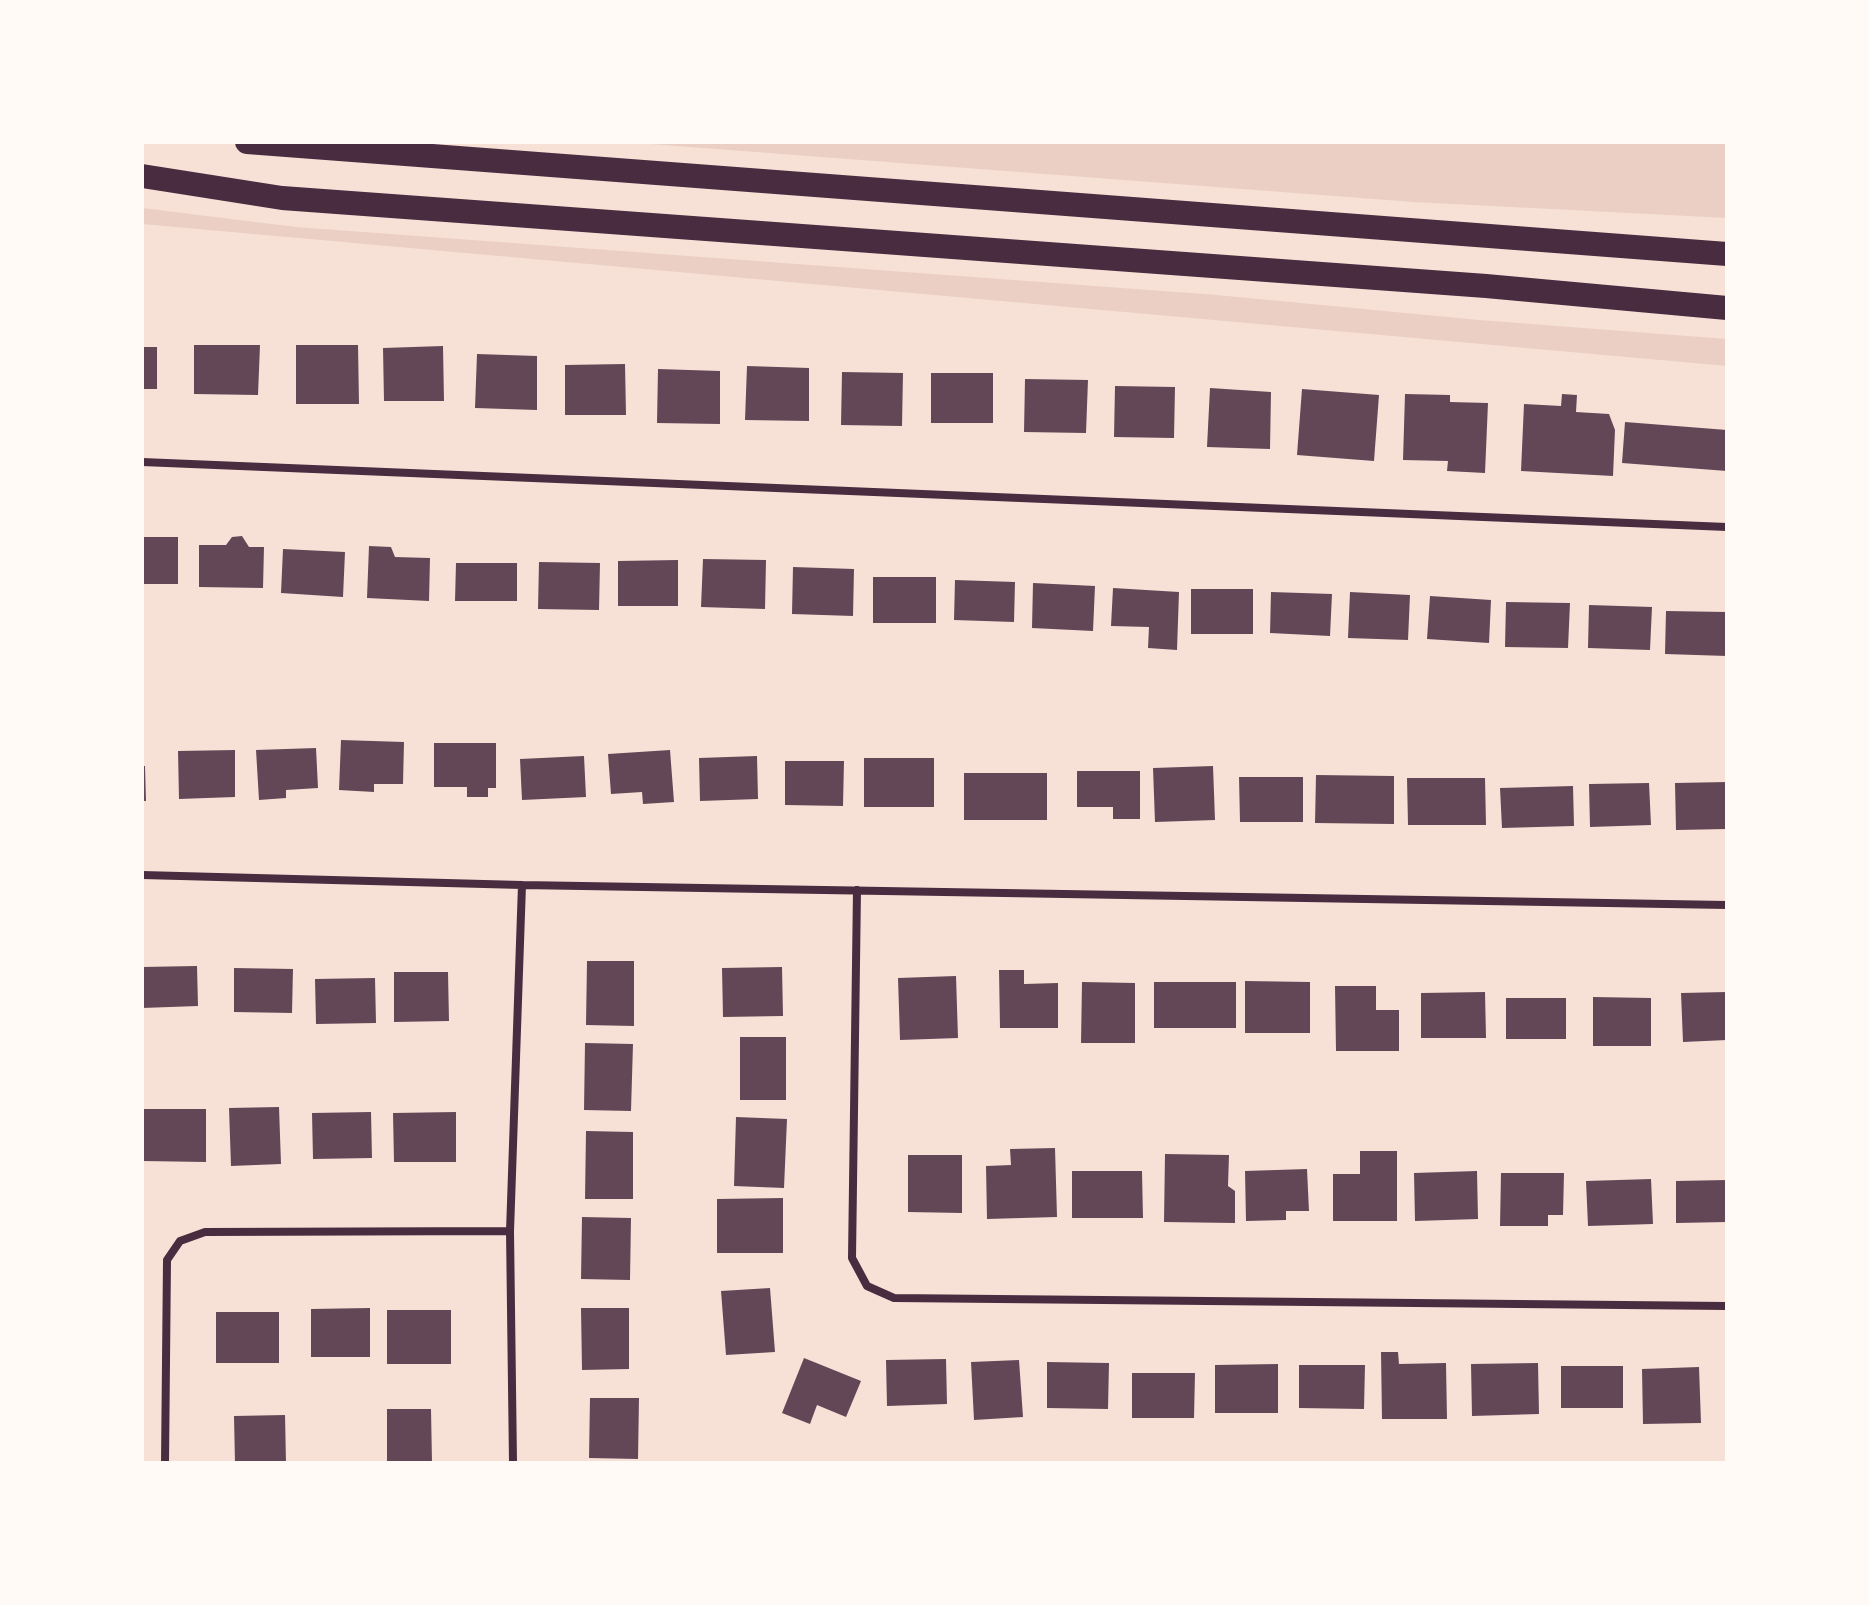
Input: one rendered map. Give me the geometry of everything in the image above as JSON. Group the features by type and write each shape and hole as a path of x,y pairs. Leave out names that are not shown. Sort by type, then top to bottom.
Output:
{"highway":[{"path":"247,142 1722,253"},
{"path":"142,176 282,198 1443,283 1727,308"}],"street":[{"path":"142,462 1727,527"},
{"path":"142,875 522,885 1727,905"},
{"path":"513,1463 510,1231 522,885"},
{"path":"857,890 852,1258 867,1286 894,1298 1727,1306"},
{"path":"165,1463 167,1260 180,1241 205,1232 510,1231"}],"shaded area":[{"path":"624,142 1727,142 1727,218 1413,202"},
{"path":"142,208 296,227 1217,295 1727,339 1727,366 142,224"}],"building":[{"path":"194,345 260,345 258,395 194,394"},
{"path":"296,345 358,345 359,404 296,404"},
{"path":"443,346 444,401 384,401 383,348"},
{"path":"142,347 157,347 157,389 142,389"},
{"path":"477,354 537,356 537,410 475,408"},
{"path":"625,364 626,415 565,415 565,365"},
{"path":"747,366 809,368 809,421 745,420"},
{"path":"658,369 720,371 720,424 657,423"},
{"path":"842,372 903,373 902,426 841,425"},
{"path":"931,373 993,373 993,423 931,423"},
{"path":"1025,379 1088,380 1086,433 1024,432"},
{"path":"1115,386 1175,387 1174,438 1114,437"},
{"path":"1210,388 1271,392 1270,449 1207,447"},
{"path":"1302,389 1379,395 1374,461 1297,455"},
{"path":"1405,394 1450,395 1450,402 1488,403 1485,473 1447,471 1448,461 1403,460"},
{"path":"1562,394 1577,395 1576,412 1609,414 1615,430 1613,476 1521,471 1524,404 1561,406"},
{"path":"1625,422 1727,430 1727,471 1622,463"},
{"path":"242,536 249,547 264,547 263,588 199,587 199,545 226,545 232,537"},
{"path":"142,537 178,537 178,584 142,584"},
{"path":"369,546 391,547 395,557 430,558 429,601 367,598"},
{"path":"283,549 345,552 343,597 281,593"},
{"path":"703,559 766,560 765,609 701,607"},
{"path":"678,560 678,606 618,606 618,561"},
{"path":"539,562 600,563 599,610 538,609"},
{"path":"456,563 517,563 517,601 455,601"},
{"path":"793,567 854,569 853,616 792,614"},
{"path":"873,577 936,577 936,623 873,623"},
{"path":"955,580 1015,582 1014,622 954,620"},
{"path":"1033,583 1095,586 1093,631 1032,628"},
{"path":"1113,588 1179,592 1177,650 1148,648 1149,627 1111,626"},
{"path":"1191,589 1253,589 1253,634 1191,634"},
{"path":"1271,592 1332,594 1330,636 1270,633"},
{"path":"1350,592 1410,595 1408,640 1348,638"},
{"path":"1430,596 1491,600 1489,643 1427,639"},
{"path":"1506,602 1570,603 1568,648 1505,647"},
{"path":"1589,605 1652,607 1650,650 1588,648"},
{"path":"1666,611 1727,612 1727,656 1665,654"},
{"path":"341,740 404,742 403,784 374,784 374,792 339,790"},
{"path":"434,743 496,743 496,788 488,788 488,797 467,797 467,787 434,787"},
{"path":"316,748 318,788 286,790 286,798 259,800 256,750"},
{"path":"235,750 235,797 179,799 178,751"},
{"path":"670,750 674,802 643,804 642,792 611,794 608,754"},
{"path":"584,756 586,797 522,800 520,759"},
{"path":"757,756 758,799 700,801 699,758"},
{"path":"864,758 934,758 934,807 864,807"},
{"path":"785,761 844,761 843,806 785,805"},
{"path":"142,766 145,766 146,801 142,801"},
{"path":"1213,766 1215,820 1155,822 1153,768"},
{"path":"1077,771 1140,771 1140,819 1113,819 1113,807 1077,807"},
{"path":"964,773 1047,773 1047,820 964,820"},
{"path":"1316,775 1394,776 1394,824 1315,823"},
{"path":"1239,777 1303,777 1303,822 1240,822"},
{"path":"1407,778 1485,778 1486,825 1408,825"},
{"path":"1727,782 1727,829 1676,830 1675,783"},
{"path":"1649,783 1651,825 1590,827 1589,784"},
{"path":"1573,786 1574,826 1502,828 1500,788"},
{"path":"587,961 634,961 634,1026 586,1025"},
{"path":"197,966 198,1006 142,1008 142,967"},
{"path":"782,967 783,1016 723,1017 722,968"},
{"path":"234,968 293,969 292,1013 234,1012"},
{"path":"999,970 1024,970 1024,984 1058,983 1058,1028 1000,1028"},
{"path":"394,972 448,972 449,1021 394,1022"},
{"path":"956,976 958,1038 900,1040 898,978"},
{"path":"375,978 376,1023 316,1024 315,979"},
{"path":"1245,981 1310,982 1310,1033 1245,1033"},
{"path":"1082,982 1135,983 1135,1043 1081,1043"},
{"path":"1154,982 1236,982 1236,1028 1154,1028"},
{"path":"1335,986 1376,986 1376,1010 1399,1010 1399,1051 1336,1051"},
{"path":"1485,992 1486,1038 1421,1038 1421,993"},
{"path":"1727,992 1727,1040 1683,1042 1681,993"},
{"path":"1593,997 1651,998 1651,1046 1593,1046"},
{"path":"1506,998 1566,998 1566,1039 1506,1039"},
{"path":"740,1037 786,1037 786,1100 740,1100"},
{"path":"585,1043 633,1044 631,1111 584,1110"},
{"path":"279,1107 281,1164 231,1166 229,1108"},
{"path":"142,1109 206,1109 206,1162 142,1161"},
{"path":"371,1112 372,1158 313,1159 312,1113"},
{"path":"456,1112 456,1162 394,1162 393,1113"},
{"path":"736,1117 787,1119 784,1188 734,1186"},
{"path":"586,1131 633,1132 633,1199 585,1199"},
{"path":"1055,1148 1057,1217 987,1219 986,1166 1011,1165 1010,1149"},
{"path":"1360,1151 1397,1151 1397,1221 1333,1221 1333,1174 1360,1174"},
{"path":"1165,1154 1229,1155 1228,1186 1235,1191 1235,1223 1164,1222"},
{"path":"908,1155 962,1155 962,1213 908,1212"},
{"path":"1307,1169 1309,1211 1286,1211 1286,1220 1246,1221 1245,1171"},
{"path":"1072,1171 1142,1171 1143,1218 1072,1218"},
{"path":"1477,1171 1478,1219 1415,1221 1414,1173"},
{"path":"1501,1173 1564,1173 1563,1215 1548,1215 1548,1226 1500,1226"},
{"path":"1651,1179 1653,1224 1588,1226 1586,1181"},
{"path":"1727,1180 1727,1222 1676,1223 1676,1181"},
{"path":"783,1198 783,1253 717,1253 717,1199"},
{"path":"582,1217 631,1218 630,1280 581,1279"},
{"path":"770,1288 775,1352 726,1355 721,1291"},
{"path":"370,1308 370,1357 311,1357 311,1309"},
{"path":"581,1308 629,1308 629,1369 582,1370"},
{"path":"387,1310 451,1310 451,1364 387,1364"},
{"path":"216,1312 279,1312 279,1363 216,1363"},
{"path":"1381,1352 1398,1352 1399,1364 1446,1363 1447,1419 1382,1419"},
{"path":"804,1358 861,1381 846,1417 817,1405 810,1424 782,1413"},
{"path":"946,1359 947,1404 887,1406 886,1360"},
{"path":"1019,1360 1023,1417 974,1420 971,1362"},
{"path":"1047,1362 1109,1363 1108,1409 1047,1408"},
{"path":"1538,1363 1539,1414 1472,1416 1471,1364"},
{"path":"1278,1364 1278,1413 1215,1413 1215,1365"},
{"path":"1299,1365 1365,1365 1364,1409 1299,1408"},
{"path":"1561,1366 1623,1366 1623,1408 1561,1408"},
{"path":"1699,1367 1701,1423 1643,1424 1642,1369"},
{"path":"1132,1373 1195,1373 1194,1418 1132,1418"},
{"path":"590,1398 639,1398 638,1459 589,1458"},
{"path":"387,1409 431,1409 432,1463 387,1463"},
{"path":"285,1415 286,1463 235,1463 234,1416"}]}
